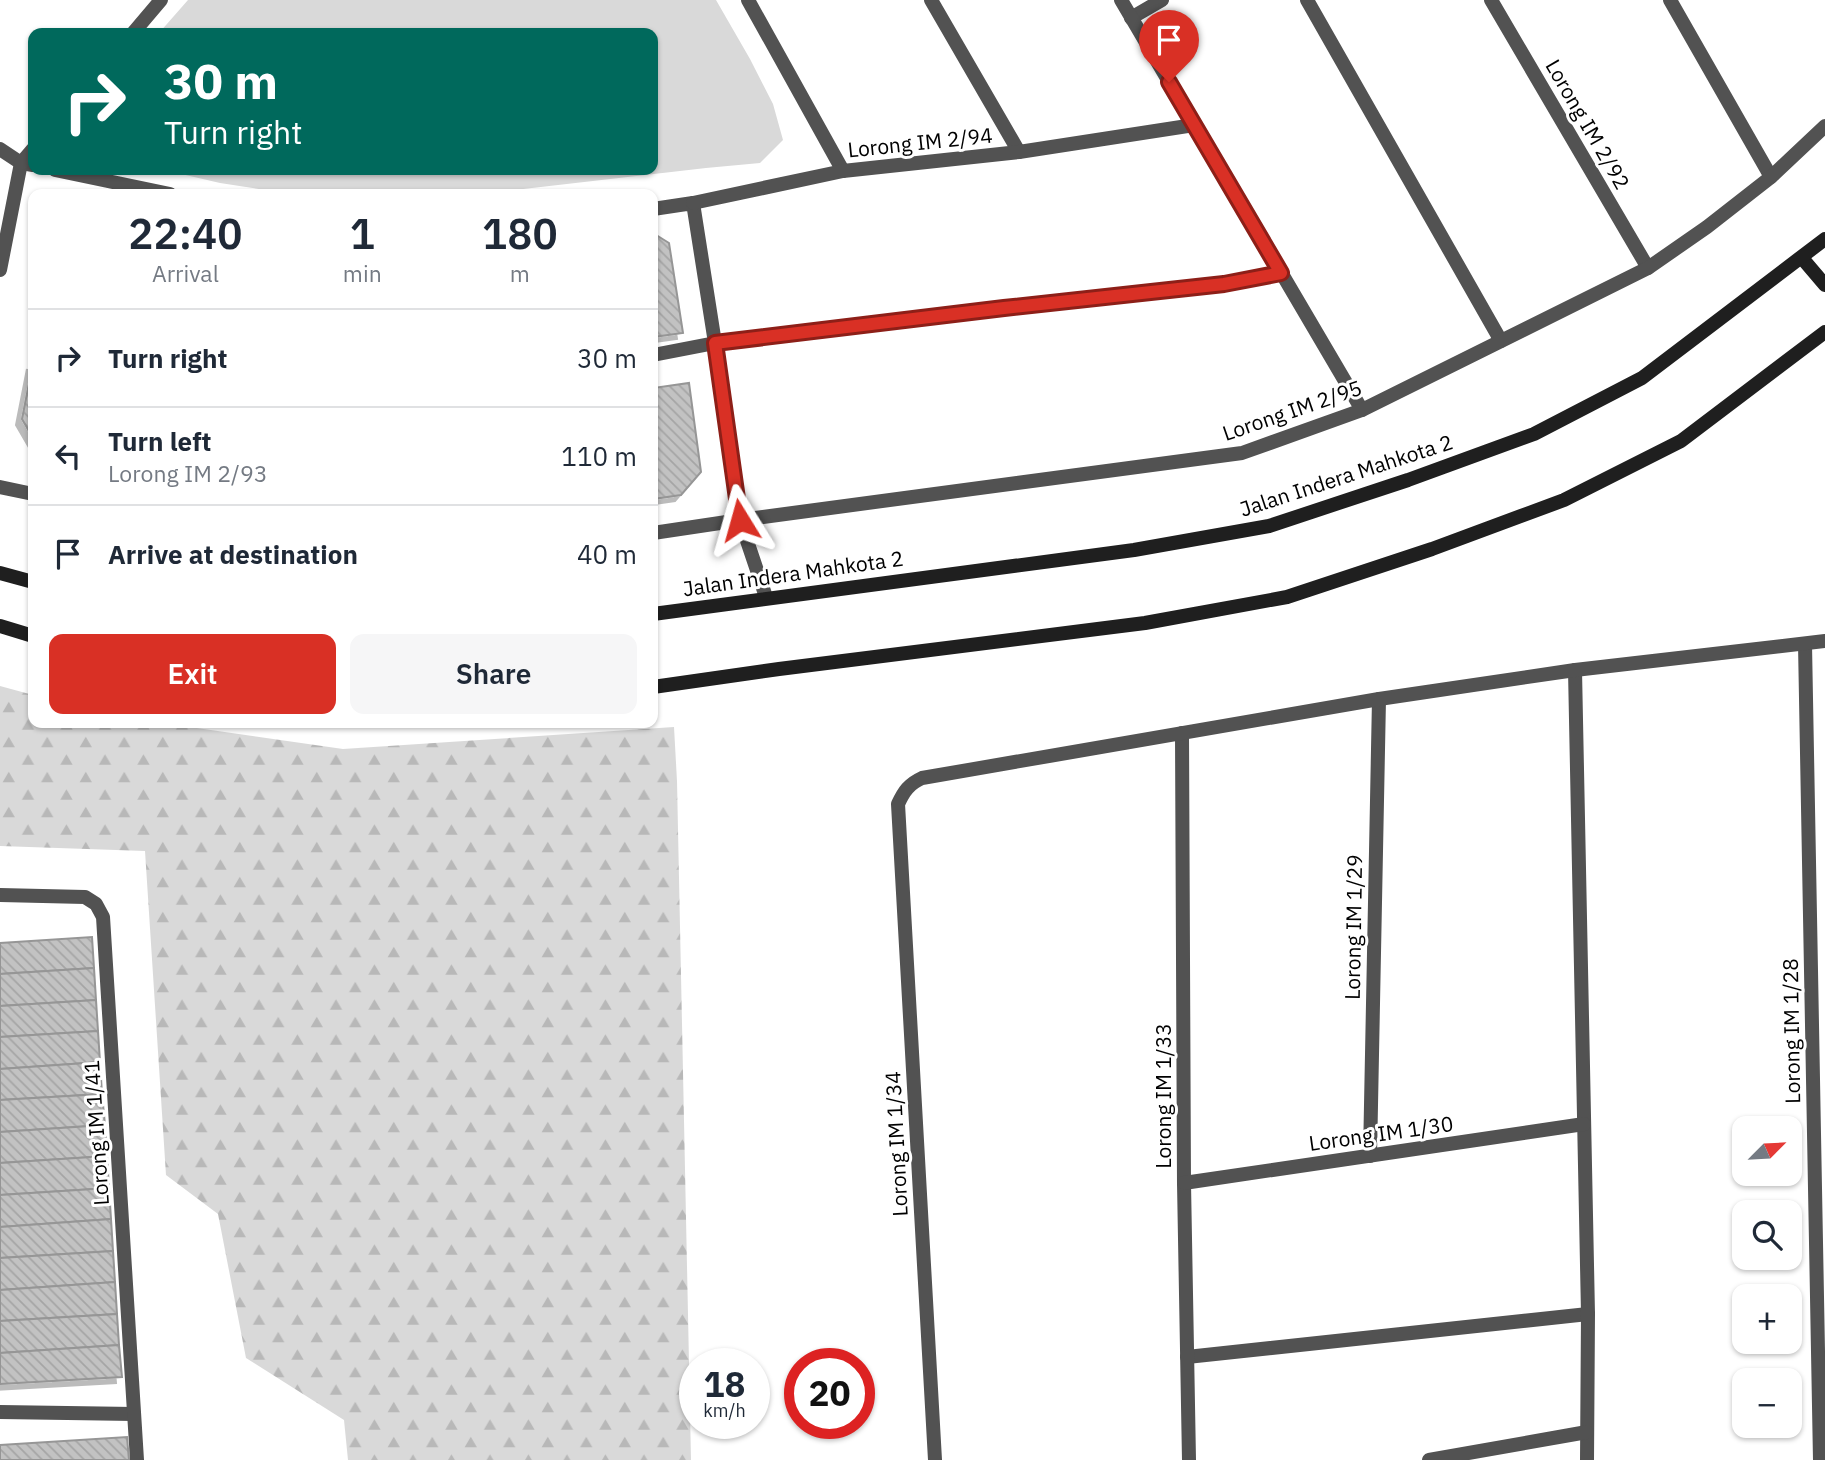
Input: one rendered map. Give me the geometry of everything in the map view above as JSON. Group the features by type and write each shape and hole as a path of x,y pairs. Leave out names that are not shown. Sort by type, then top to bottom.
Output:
{"street":[{"path":"137,28 162,0"},
{"path":"748,0 843,171"},
{"path":"931,0 1019,152"},
{"path":"1121,0 1362,410"},
{"path":"1131,18 1162,0"},
{"path":"1307,0 1501,341"},
{"name":"Lorong IM 2/92","path":"1491,0 1648,268"},
{"path":"1670,0 1771,177"},
{"name":"Lorong IM 2/94","path":"658,208 843,171 1019,152 1194,125"},
{"name":"Lorong IM 2/95","path":"658,532 1242,453 1362,410 1648,268 1707,228 1771,177 1825,126"},
{"path":"0,149 27,164 0,270"},
{"path":"79,175 146,189"},
{"path":"693,203 740,520 766,597"},
{"name":"Jalan Indera Mahkota 2","path":"658,613 1134,550 1269,526 1408,480 1534,433 1642,378 1825,239"},
{"path":"1802,258 1825,285"},
{"path":"658,354 715,343 1224,284 1281,273"},
{"path":"658,686 1145,623 1287,597 1432,549 1564,500 1681,441 1825,332"},
{"path":"0,487 28,493"},
{"path":"0,573 28,581"},
{"path":"0,626 28,634"},
{"name":"Lorong IM 1/34","path":"935,1460 898,804 904,791 912,783 922,778 1378,699 1575,670 1825,642"},
{"name":"Lorong IM 1/28","path":"1805,644 1820,1460"},
{"path":"1575,670 1588,1314 1587,1460"},
{"name":"Lorong IM 1/29","path":"1370,1156 1378,699"},
{"name":"Lorong IM 1/33","path":"1182,733 1184,1183 1189,1460"},
{"name":"Lorong IM 1/41","path":"0,895 85,897 96,904 103,917 137,1460"},
{"name":"Lorong IM 1/30","path":"1184,1183 1584,1124"},
{"path":"1187,1357 1588,1314"},
{"path":"0,1412 134,1414"},
{"path":"1429,1460 1587,1432"}],"green space":[{"path":"188,0 716,0 773,104 783,140 760,163 658,173 658,28 163,28"},
{"path":"186,175 645,175 523,189 259,189"},
{"path":"0,686 28,694 28,728 197,728 343,749 674,727 689,1348 679,1348 679,1439 691,1439 691,1460 348,1460 344,1420 246,1358 218,1214 166,1175 145,851 0,846"}],"building":[{"path":"658,236 669,243 683,333 658,336"},
{"path":"689,383 701,472 681,495 658,498 658,387"},
{"path":"28,388 28,429 22,419"},
{"path":"92,937 94,968 0,974 0,943"},
{"path":"94,968 96,1000 0,1006 0,974"},
{"path":"96,1000 98,1031 0,1037 0,1006"},
{"path":"98,1031 100,1062 0,1069 0,1037"},
{"path":"100,1062 102,1094 0,1100 0,1069"},
{"path":"102,1094 105,1125 0,1132 0,1100"},
{"path":"105,1125 107,1156 0,1163 0,1132"},
{"path":"107,1156 109,1188 0,1195 0,1163"},
{"path":"109,1188 111,1219 0,1227 0,1195"},
{"path":"111,1219 113,1251 0,1258 0,1227"},
{"path":"113,1251 115,1282 0,1290 0,1258"},
{"path":"115,1282 117,1314 0,1321 0,1290"},
{"path":"117,1314 119,1345 0,1353 0,1321"},
{"path":"119,1345 122,1377 0,1384 0,1353"},
{"path":"127,1437 129,1460 0,1460 0,1445"}],"route":[{"path":"740,520 715,343 1224,284 1281,273 1169,82"}]}
